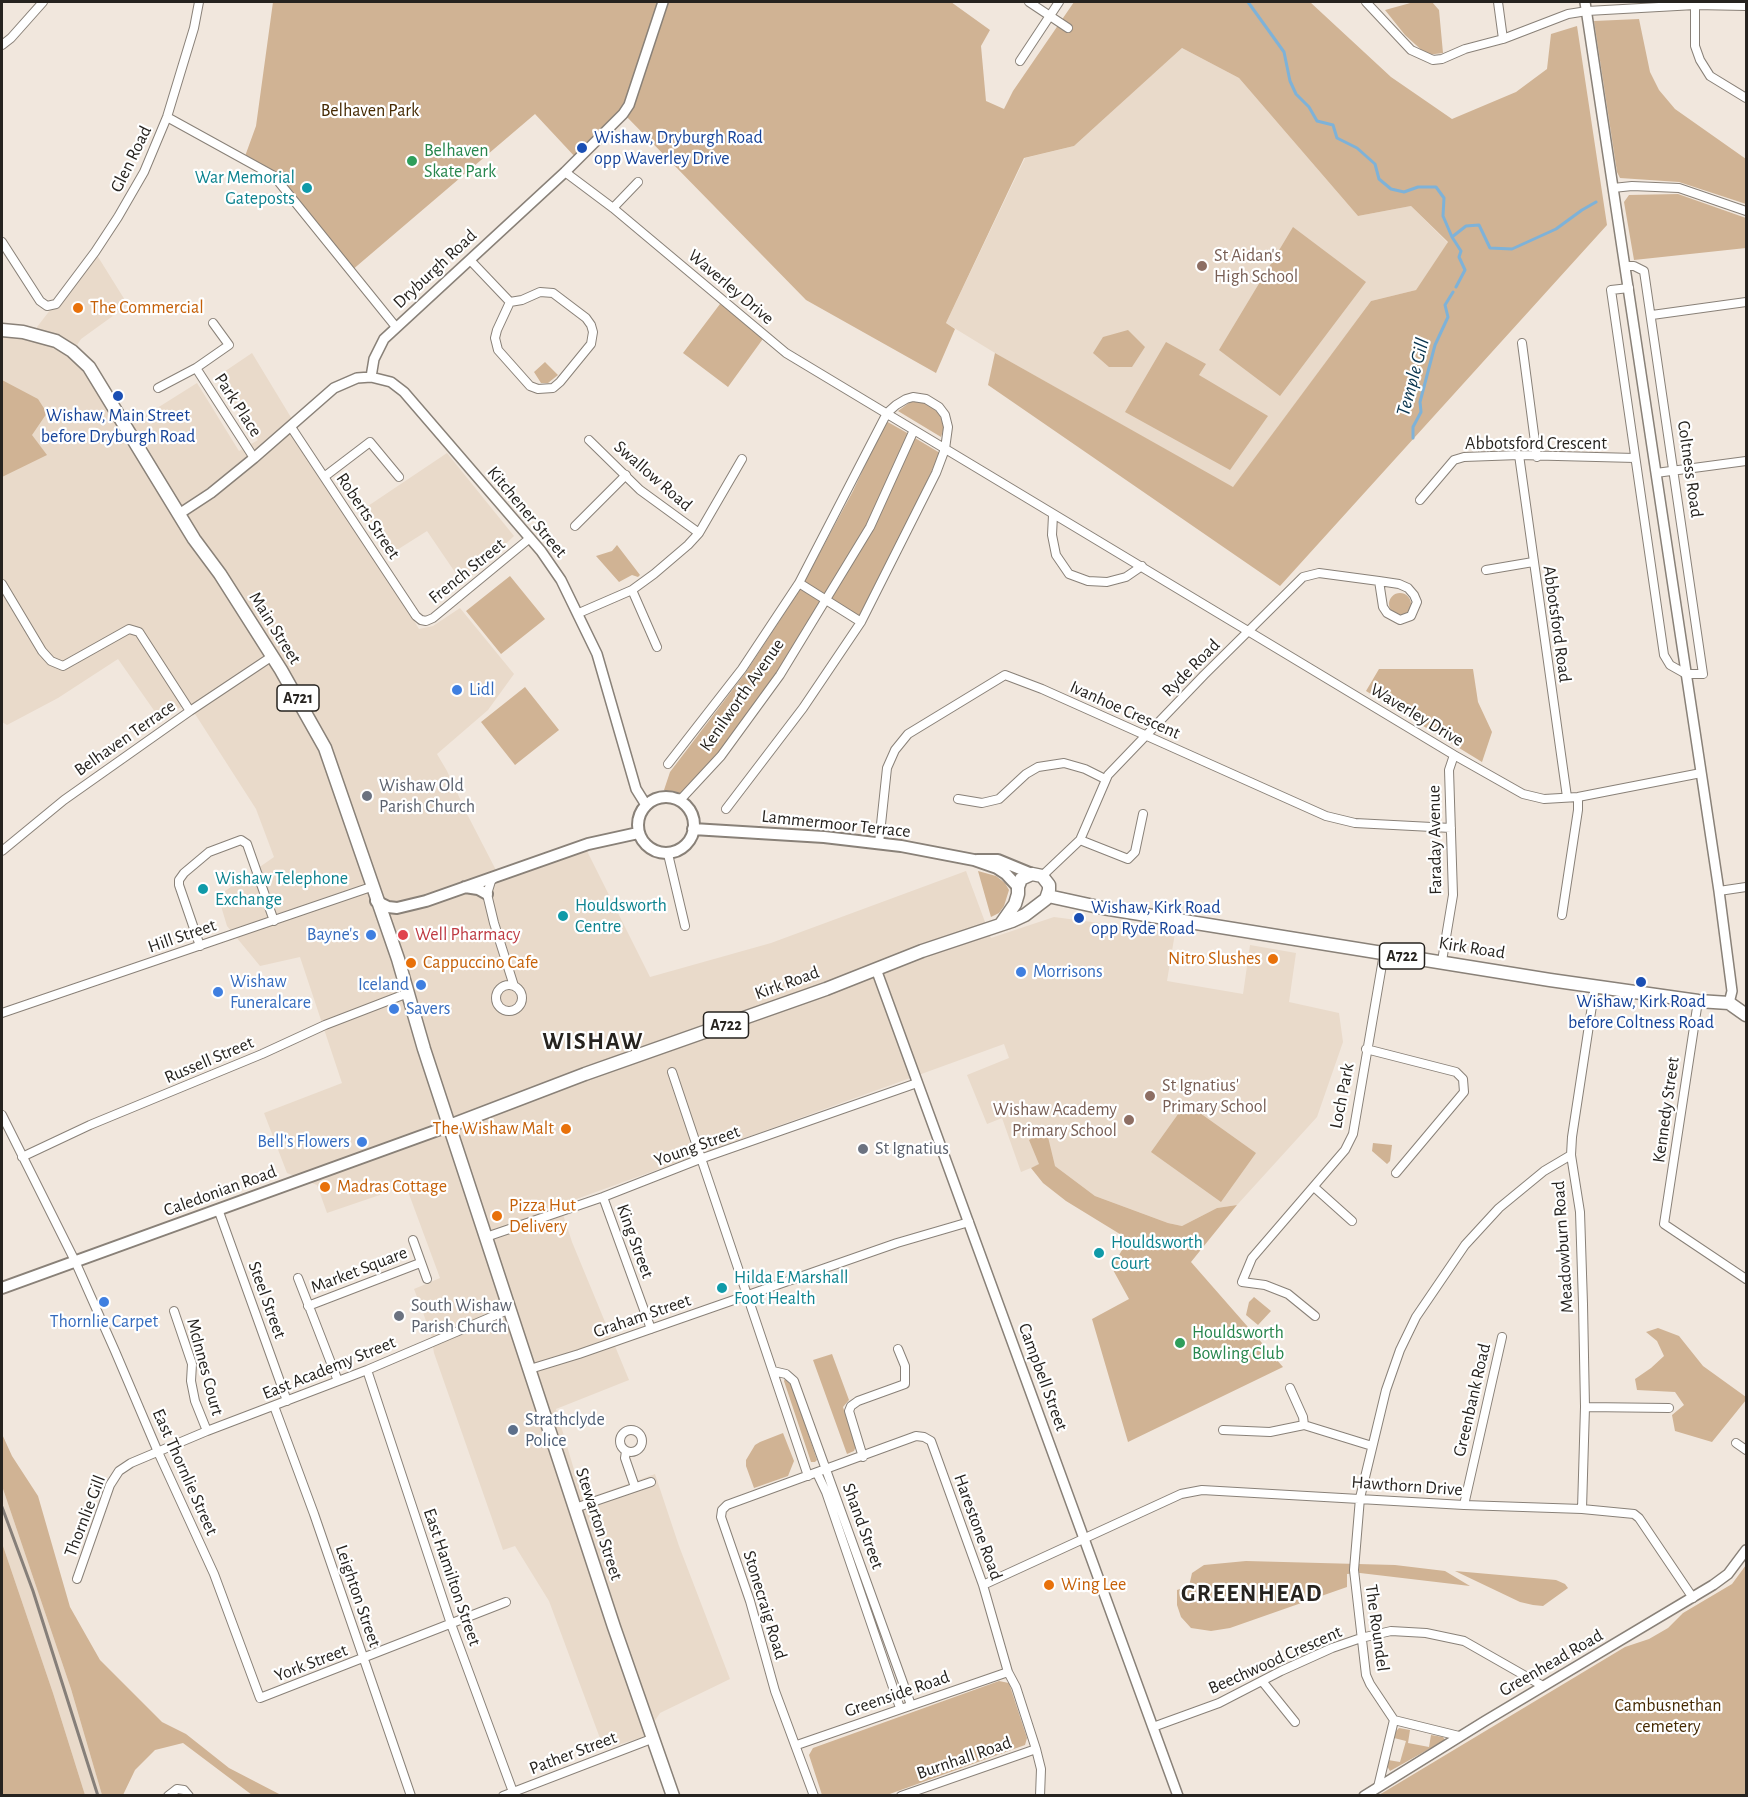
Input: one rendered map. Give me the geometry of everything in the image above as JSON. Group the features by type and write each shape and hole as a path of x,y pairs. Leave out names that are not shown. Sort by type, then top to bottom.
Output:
{"main road":[{"name":"Main Street","path":"2,330 23,332 56,341 72,351 89,367 179,514 304,709 326,748 408,993 449,1126"},
{"path":"662,797 675,799 689,810 694,821 691,837 686,845 668,854 655,852 644,844 638,833 637,822 646,805 662,797"},
{"name":"Lammermoor Terrace","path":"693,829 824,837 879,843 974,860 997,868 1006,874 1018,891"},
{"path":"376,901 388,907 397,908 426,901 588,844 638,833"},
{"name":"Lammermoor Terrace","path":"974,860 986,858 998,860 1037,875"},
{"path":"1001,924 1015,904 1024,876 1037,875 1049,885 1044,900"},
{"path":"459,888 469,887 487,894"},
{"name":"Kirk Road","path":"1018,891 1024,903 1035,905 1044,900 1103,908 1254,930 1595,986 1698,1001 1729,1003"},
{"name":"Kirk Road","path":"449,1126 585,1074 705,1033 1025,915 1044,900"},
{"path":"1729,1003 1746,1015"},
{"name":"Caledonian Road","path":"2,1288 449,1126"},
{"name":"Stewarton Street","path":"449,1126 614,1627 673,1796"}],"street":[{"path":"2,45 43,2"},
{"name":"Glen Road","path":"2,242 40,301 47,306 56,304 95,252 144,172 167,117 194,28 199,2"},
{"name":"Dryburgh Road","path":"371,377 378,348 396,327 565,172 624,114 663,2"},
{"path":"1029,2 1068,28"},
{"path":"1020,61 1059,2"},
{"path":"1366,2 1411,50 1433,60 1503,39 1586,6 1746,6"},
{"path":"1498,2 1503,39"},
{"path":"1695,5 1695,46 1700,60 1710,76 1746,98"},
{"name":"Coltness Road","path":"1586,6 1719,891 1732,991 1729,1003"},
{"path":"167,117 274,176 396,327"},
{"name":"Waverley Drive","path":"565,172 613,208 786,353 1454,755 1523,794 1544,799 1578,797 1701,773"},
{"path":"613,208 638,182"},
{"path":"1613,188 1632,186 1679,188 1746,211"},
{"path":"470,260 510,302"},
{"name":"Coltness Road","path":"1626,266 1634,266 1644,271 1652,315 1703,674 1686,674"},
{"path":"1629,288 1611,290 1664,655 1670,664 1686,674"},
{"path":"540,292 553,293 586,318 591,325 593,332 591,344 553,388 538,389 530,386 498,350 495,338 510,302 522,300 540,292"},
{"path":"1652,315 1746,303"},
{"name":"Park Place","path":"158,388 196,368 229,345 213,322"},
{"path":"1522,343 1537,457"},
{"name":"Park Place","path":"196,368 254,458"},
{"path":"179,514 211,493 334,388 357,378 371,377"},
{"name":"Kitchener Street","path":"371,377 391,382 404,392 554,567 579,613 597,654 636,789 646,805"},
{"path":"726,809 803,708 861,622 936,473 945,449 948,426 939,407 926,399 913,397 896,405 887,413"},
{"name":"Kenilworth Avenue","path":"668,764 742,669 799,583 887,413"},
{"name":"Roberts Street","path":"291,426 416,616 421,620"},
{"name":"Kenilworth Avenue","path":"675,799 682,798 721,756 780,675 870,527 914,430"},
{"name":"Swallow Road","path":"589,440 654,501 699,533"},
{"path":"324,477 370,442 399,477"},
{"name":"Abbotsford Crescent","path":"1419,500 1454,460 1464,457 1519,455 1635,458"},
{"name":"Abbotsford Road","path":"1519,455 1567,797"},
{"path":"579,613 632,590 688,545 699,533 742,459"},
{"path":"1656,472 1746,461"},
{"path":"575,526 626,475"},
{"path":"1053,515 1052,535 1056,555 1069,574 1088,581 1107,582 1126,577 1142,566"},
{"name":"French Street","path":"421,620 426,621 433,618 530,538"},
{"path":"1486,570 1533,562"},
{"name":"Ryde Road","path":"1037,875 1080,840 1105,779 1145,735 1303,577 1319,573 1379,581 1399,584 1414,594 1417,602 1411,616 1400,620 1387,613 1383,607 1379,581"},
{"path":"799,583 861,622"},
{"path":"2,584 42,651 51,661 63,666 129,629 139,632 190,711"},
{"path":"632,590 657,647"},
{"name":"Belhaven Terrace","path":"2,851 64,800 271,657"},
{"name":"Ivanhoe Crescent","path":"879,843 887,768 895,750 908,734 1005,675 1042,689 1338,820 1451,828"},
{"name":"Faraday Avenue","path":"1442,962 1453,895 1449,770 1454,755"},
{"path":"958,799 982,803 999,799 1026,774 1038,767 1064,763 1085,769 1105,779"},
{"path":"1562,915 1578,797"},
{"path":"1080,840 1128,859 1135,852 1143,814"},
{"path":"200,946 179,880 209,852 241,840 247,844 274,921"},
{"path":"668,854 685,926"},
{"path":"496,876 491,881 487,894 514,986"},
{"name":"Hill Street","path":"2,1013 371,886"},
{"path":"1719,891 1746,887"},
{"name":"Loch Park","path":"1315,1316 1288,1294 1265,1286 1242,1282 1252,1258 1345,1150 1353,1134 1384,953"},
{"name":"Campbell Street","path":"876,969 1178,1796"},
{"name":"Meadowburn Road","path":"1582,1509 1585,1407 1580,1212 1571,1155 1595,986"},
{"name":"Russell Street","path":"22,1157 90,1125 262,1054 325,1025 408,993"},
{"name":"Kennedy Street","path":"1698,1001 1665,1224 1746,1279"},
{"path":"1366,1049 1455,1072 1463,1079 1464,1092 1396,1173"},
{"path":"672,1072 808,1476"},
{"name":"Young Street","path":"486,1237 917,1083"},
{"name":"East Thornlie Street","path":"2,1115 75,1262 214,1574 260,1698"},
{"name":"The Roundel","path":"1394,1720 1366,1675 1354,1570 1360,1498 1386,1390 1400,1350 1416,1317 1465,1245 1499,1208 1544,1172 1571,1155"},
{"path":"1314,1187 1352,1221"},
{"name":"King Street","path":"603,1197 651,1329"},
{"name":"Steel Street","path":"218,1209 287,1401"},
{"name":"Graham Street","path":"530,1369 897,1243 969,1222"},
{"name":"Market Square","path":"413,1240 427,1279"},
{"name":"Market Square","path":"308,1306 420,1263"},
{"name":"Market Square","path":"298,1278 338,1382"},
{"name":"East Academy Street","path":"158,1452 207,1431 338,1382 510,1310"},
{"name":"McInnes Court","path":"174,1311 192,1364 191,1381 195,1401 207,1431"},
{"name":"Greenbank Road","path":"1464,1505 1502,1338"},
{"path":"863,1457 849,1412 851,1406 858,1401 905,1384 905,1366 898,1349"},
{"name":"East Hamilton Street","path":"367,1370 452,1624 513,1792"},
{"name":"Shand Street","path":"773,1371 786,1374 794,1381 911,1705"},
{"path":"1290,1388 1303,1417 1304,1425"},
{"name":"Leighton Street","path":"274,1406 314,1514 411,1796"},
{"path":"1585,1407 1669,1408"},
{"path":"1223,1430 1270,1432 1304,1425 1372,1446"},
{"name":"Harestone Road","path":"808,1476 916,1436 931,1441 983,1585 1008,1672 1016,1687 1036,1749 1041,1769 1040,1796"},
{"path":"1736,1443 1746,1450"},
{"path":"626,1451 625,1458 635,1487"},
{"name":"Thornlie Gill","path":"76,1579 110,1485 119,1471 158,1452"},
{"name":"Shand Street","path":"817,1473 826,1492 900,1708"},
{"name":"Stonecraig Road","path":"808,1476 727,1505 722,1510 721,1517 750,1601 776,1691 814,1796"},
{"path":"575,1508 651,1482"},
{"name":"Hawthorn Drive","path":"983,1585 1181,1494 1203,1490 1464,1505 1582,1509 1634,1514 1693,1598"},
{"name":"Greenhead Road","path":"1365,1796 1459,1736 1693,1598 1728,1574 1746,1550"},
{"name":"York Street","path":"260,1698 506,1602"},
{"name":"Beechwood Crescent","path":"1153,1727 1219,1702 1332,1648 1391,1631 1409,1631 1464,1641 1543,1686"},
{"name":"Greenside Road","path":"796,1745 1008,1672"},
{"path":"1262,1681 1295,1722"},
{"path":"1378,1787 1394,1720 1459,1736"},
{"name":"Pather Street","path":"503,1796 654,1738"},
{"name":"Burnhall Road","path":"901,1796 1036,1749"},
{"path":"168,1796 177,1789 184,1790 189,1796"}],"shaded area":[{"name":"St Aidan's High School","path":"1182,48 1239,78 1358,216 1411,206 1448,243 1416,290 1371,301 1233,488 946,323 1025,158 1074,146"},
{"path":"95,252 128,305 81,339 73,351 127,427 197,383 239,451 258,440 218,376 252,353 419,629 433,626 460,608 514,674 488,710 437,754 498,874 583,843 650,977 771,943 966,871 991,938 1054,917 1175,933 1167,981 1243,994 1250,945 1296,953 1289,1002 1339,1013 1343,1042 1317,1117 1237,1205 1217,1208 1182,1226 1095,1196 1055,1166 1043,1163 1021,1172 1002,1118 987,1124 967,1075 1009,1058 1004,1044 560,1205 572,1242 629,1380 556,1409 583,1500 655,1474 679,1546 730,1679 660,1713 644,1737 604,1749 549,1601 515,1546 503,1550 414,1289 440,1278 406,1186 327,1213 317,1185 287,1173 264,1113 342,1083 300,957 260,966 227,926 218,896 274,857 256,809 188,703 160,719 118,659 58,698 7,725 2,722 2,330 35,335 37,327"},
{"path":"447,453 514,536 463,584 427,531 389,555 362,510"},
{"path":"2,1486 71,1689 102,1795 85,1795 2,1543"}],"green space":[{"name":"Belhaven Park","path":"273,2 951,2 990,30 981,46 986,101 1004,109 1013,91 1074,2 1310,2 1391,77 1452,119 1516,92 1547,69 1551,34 1577,26 1607,225 1280,586 988,385 995,353 1233,487 1371,301 1416,290 1448,242 1411,206 1358,216 1239,78 1182,48 1074,146 1024,158 946,323 955,329 936,373 806,300 624,114 577,159 535,114 351,271 284,187 244,159 256,126"},
{"path":"1414,2 1432,2 1439,10 1443,53 1427,55 1405,35 1385,10"},
{"path":"1639,19 1650,72 1659,90 1675,109 1746,159 1746,204 1679,182 1620,178 1617,172 1594,21"},
{"path":"1678,194 1746,218 1746,248 1634,260 1624,202 1629,195"},
{"path":"1293,227 1366,282 1280,396 1219,350"},
{"path":"723,300 765,336 728,387 683,353"},
{"path":"1128,330 1145,347 1132,367 1109,367 1093,353 1103,337"},
{"path":"1166,342 1206,364 1199,375 1268,416 1230,470 1125,412"},
{"path":"545,362 558,375 548,383 541,383 534,372"},
{"path":"2,380 38,399 47,413 32,435 47,455 2,477"},
{"path":"913,400 928,403 940,415 944,428 941,437 898,411"},
{"path":"886,421 909,434 868,525 826,595 804,582 853,491"},
{"path":"915,438 940,453 890,560 859,616 831,598 874,528"},
{"path":"617,545 640,575 638,577 632,575 619,582 596,556 612,551"},
{"path":"510,576 545,619 501,654 466,611"},
{"path":"801,588 821,600 777,674 719,754 676,800 664,790 670,772 746,672"},
{"path":"1400,593 1408,596 1411,604 1408,612 1400,615 1392,612 1389,604 1392,596"},
{"path":"1379,669 1473,669 1478,702 1492,732 1482,762 1366,691"},
{"path":"525,687 559,730 515,765 481,722"},
{"path":"978,871 996,876 1005,883 1009,890 1004,906 999,913 991,917"},
{"path":"1186,1103 1256,1153 1221,1202 1151,1152"},
{"name":"Houldsworth Bowling Club","path":"1036,1136 1048,1137 1055,1166 1095,1196 1168,1223 1182,1226 1217,1208 1237,1205 1191,1262 1283,1367 1128,1442 1092,1319 1129,1299 1112,1268 1128,1239 1066,1201 1043,1183 1031,1168 1039,1164 1029,1140"},
{"path":"1373,1143 1392,1145 1390,1161 1387,1164 1372,1151"},
{"path":"1254,1297 1271,1311 1258,1325 1246,1315 1249,1302"},
{"path":"1658,1328 1679,1336 1703,1366 1746,1397 1746,1400 1712,1442 1675,1431 1672,1415 1684,1405 1675,1392 1637,1390 1635,1379 1664,1356 1657,1341 1646,1332"},
{"path":"832,1354 849,1400 843,1407 856,1446 854,1451 847,1454 813,1360"},
{"path":"785,1379 792,1386 817,1460 815,1462 811,1462"},
{"path":"783,1433 794,1461 788,1476 754,1488 746,1460 755,1445"},
{"path":"2,1434 12,1456 38,1496 70,1607 100,1660 162,1722 186,1734 229,1768 281,1795 252,1795 183,1743 155,1750 135,1770 123,1795 102,1795 71,1689 2,1486"},
{"path":"2,1543 53,1693 85,1795 2,1795"},
{"path":"1246,1561 1395,1565 1445,1571 1470,1586 1360,1573 1347,1574 1347,1587 1230,1628 1211,1631 1191,1628 1181,1617 1177,1605 1177,1590 1189,1586 1192,1573 1204,1565"},
{"name":"Cambusnethan cemetery","path":"1746,1565 1746,1795 1379,1795 1625,1647 1649,1639 1668,1628 1683,1613 1732,1584"},
{"path":"1455,1571 1556,1580 1568,1588 1543,1606 1533,1605 1520,1602"},
{"path":"999,1681 1009,1683 1027,1738 1025,1745 887,1795 822,1795 809,1755 813,1748"},
{"path":"1399,1728 1410,1730 1408,1743 1429,1747 1431,1735 1443,1737 1445,1740 1390,1771 1387,1766 1388,1760 1400,1762 1406,1741 1394,1738"}],"waterway":[{"name":"Temple Gill","path":"1248,2 1284,52 1290,81 1296,94 1309,107 1317,121 1333,125 1337,138 1357,148 1375,164 1379,179 1391,189 1404,192 1418,187 1436,187 1444,198 1443,216 1461,251 1459,257 1465,270 1456,287"},
{"name":"Temple Gill","path":"1452,237 1466,226 1479,225 1490,248 1512,249 1556,229 1596,202"},
{"name":"Temple Gill","path":"1413,438 1413,427 1421,412 1420,402 1435,345 1448,317 1445,305 1453,292"}],"railway":[{"path":"2,1507 33,1591 98,1796"}],"place":[{"name":"Wishaw, Dryburgh Road opp Waverley Drive","path":"582,148"},
{"name":"Belhaven Skate Park","path":"412,161"},
{"name":"War Memorial Gateposts","path":"307,188"},
{"name":"St Aidan's High School","path":"1202,266"},
{"name":"The Commercial","path":"78,308"},
{"name":"Wishaw, Main Street before Dryburgh Road","path":"118,396"},
{"name":"Lidl","path":"457,690"},
{"name":"Wishaw Old Parish Church","path":"367,796"},
{"name":"Wishaw Telephone Exchange","path":"203,889"},
{"name":"Houldsworth Centre","path":"563,916"},
{"name":"Wishaw, Kirk Road opp Ryde Road","path":"1079,918"},
{"name":"Bayne's","path":"371,935"},
{"name":"Well Pharmacy","path":"403,935"},
{"name":"Nitro Slushes","path":"1273,959"},
{"name":"Cappuccino Cafe","path":"411,963"},
{"name":"Morrisons","path":"1021,972"},
{"name":"Wishaw, Kirk Road before Coltness Road","path":"1641,982"},
{"name":"Iceland","path":"421,985"},
{"name":"Wishaw Funeralcare","path":"218,992"},
{"name":"Savers","path":"394,1009"},
{"name":"St Ignatius' Primary School","path":"1150,1096"},
{"name":"Wishaw Academy Primary School","path":"1129,1120"},
{"name":"The Wishaw Malt","path":"566,1129"},
{"name":"Bell's Flowers","path":"362,1142"},
{"name":"St Ignatius","path":"863,1149"},
{"name":"Madras Cottage","path":"325,1187"},
{"name":"Pizza Hut Delivery","path":"497,1216"},
{"name":"Houldsworth Court","path":"1099,1253"},
{"name":"Hilda E Marshall Foot Health","path":"722,1288"},
{"name":"Thornlie Carpet","path":"104,1302"},
{"name":"South Wishaw Parish Church","path":"399,1316"},
{"name":"Houldsworth Bowling Club","path":"1180,1343"},
{"name":"Strathclyde Police","path":"513,1430"},
{"name":"Wing Lee","path":"1049,1585"}],"district":[{"name":"WISHAW","path":"593,1042"},
{"name":"GREENHEAD","path":"1252,1594"}]}
